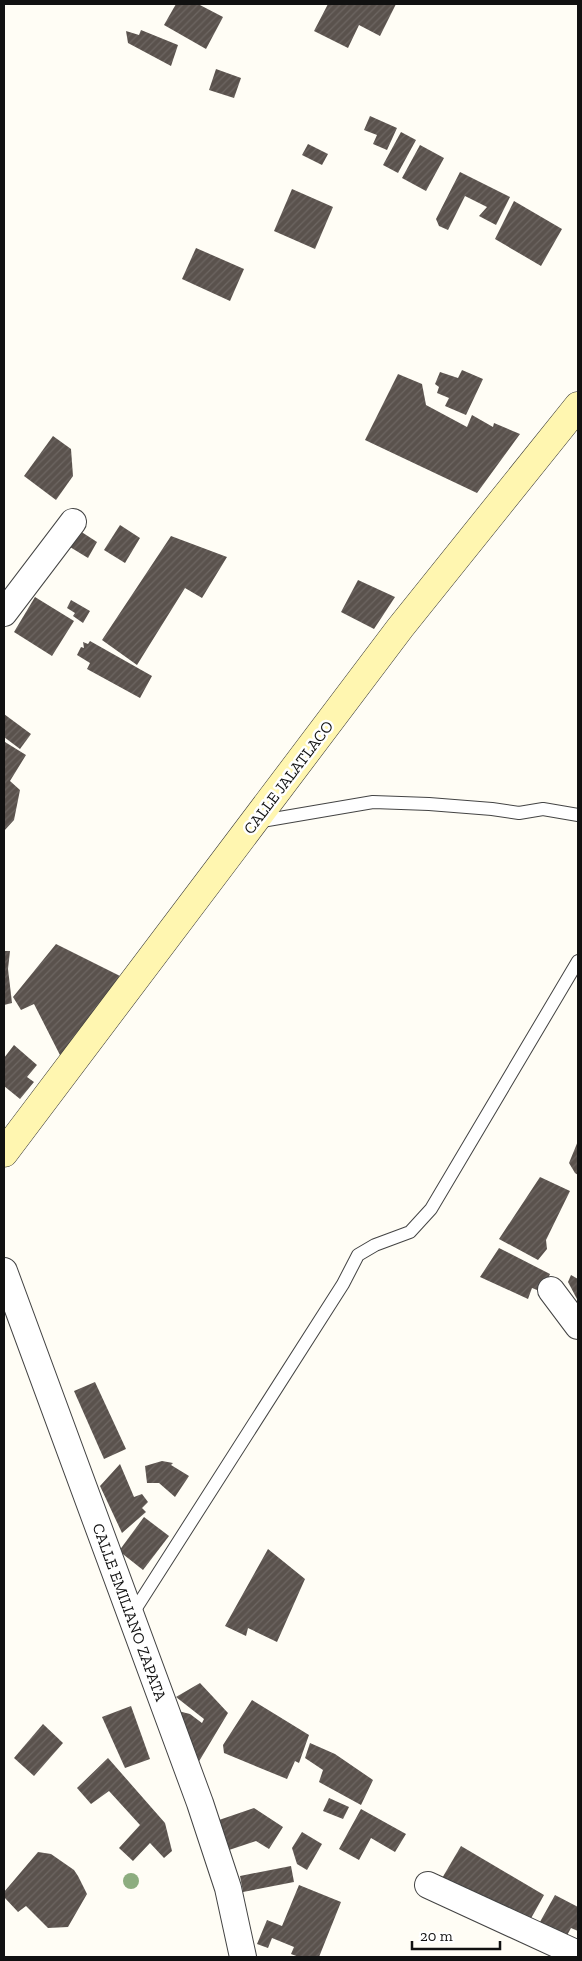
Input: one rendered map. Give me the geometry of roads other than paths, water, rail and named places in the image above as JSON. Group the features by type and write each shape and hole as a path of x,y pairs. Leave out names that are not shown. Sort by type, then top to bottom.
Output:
{"main road":[{"name":"CALLE JALATLACO","path":"4,1153 400,628 578,406"}],"street":[{"path":"4,613 73,522"},
{"name":"CALLE EMILIANO ZAPATA","path":"4,1271 213,1841 228,1888 243,1957"},
{"path":"551,1290 578,1326"},
{"path":"428,1885 578,1954"}],"lane":[{"path":"254,822 373,802 429,804 519,813 543,809 578,815"},
{"path":"131,1616 343,1284 358,1255 375,1245 410,1232 431,1209 578,961"}]}
